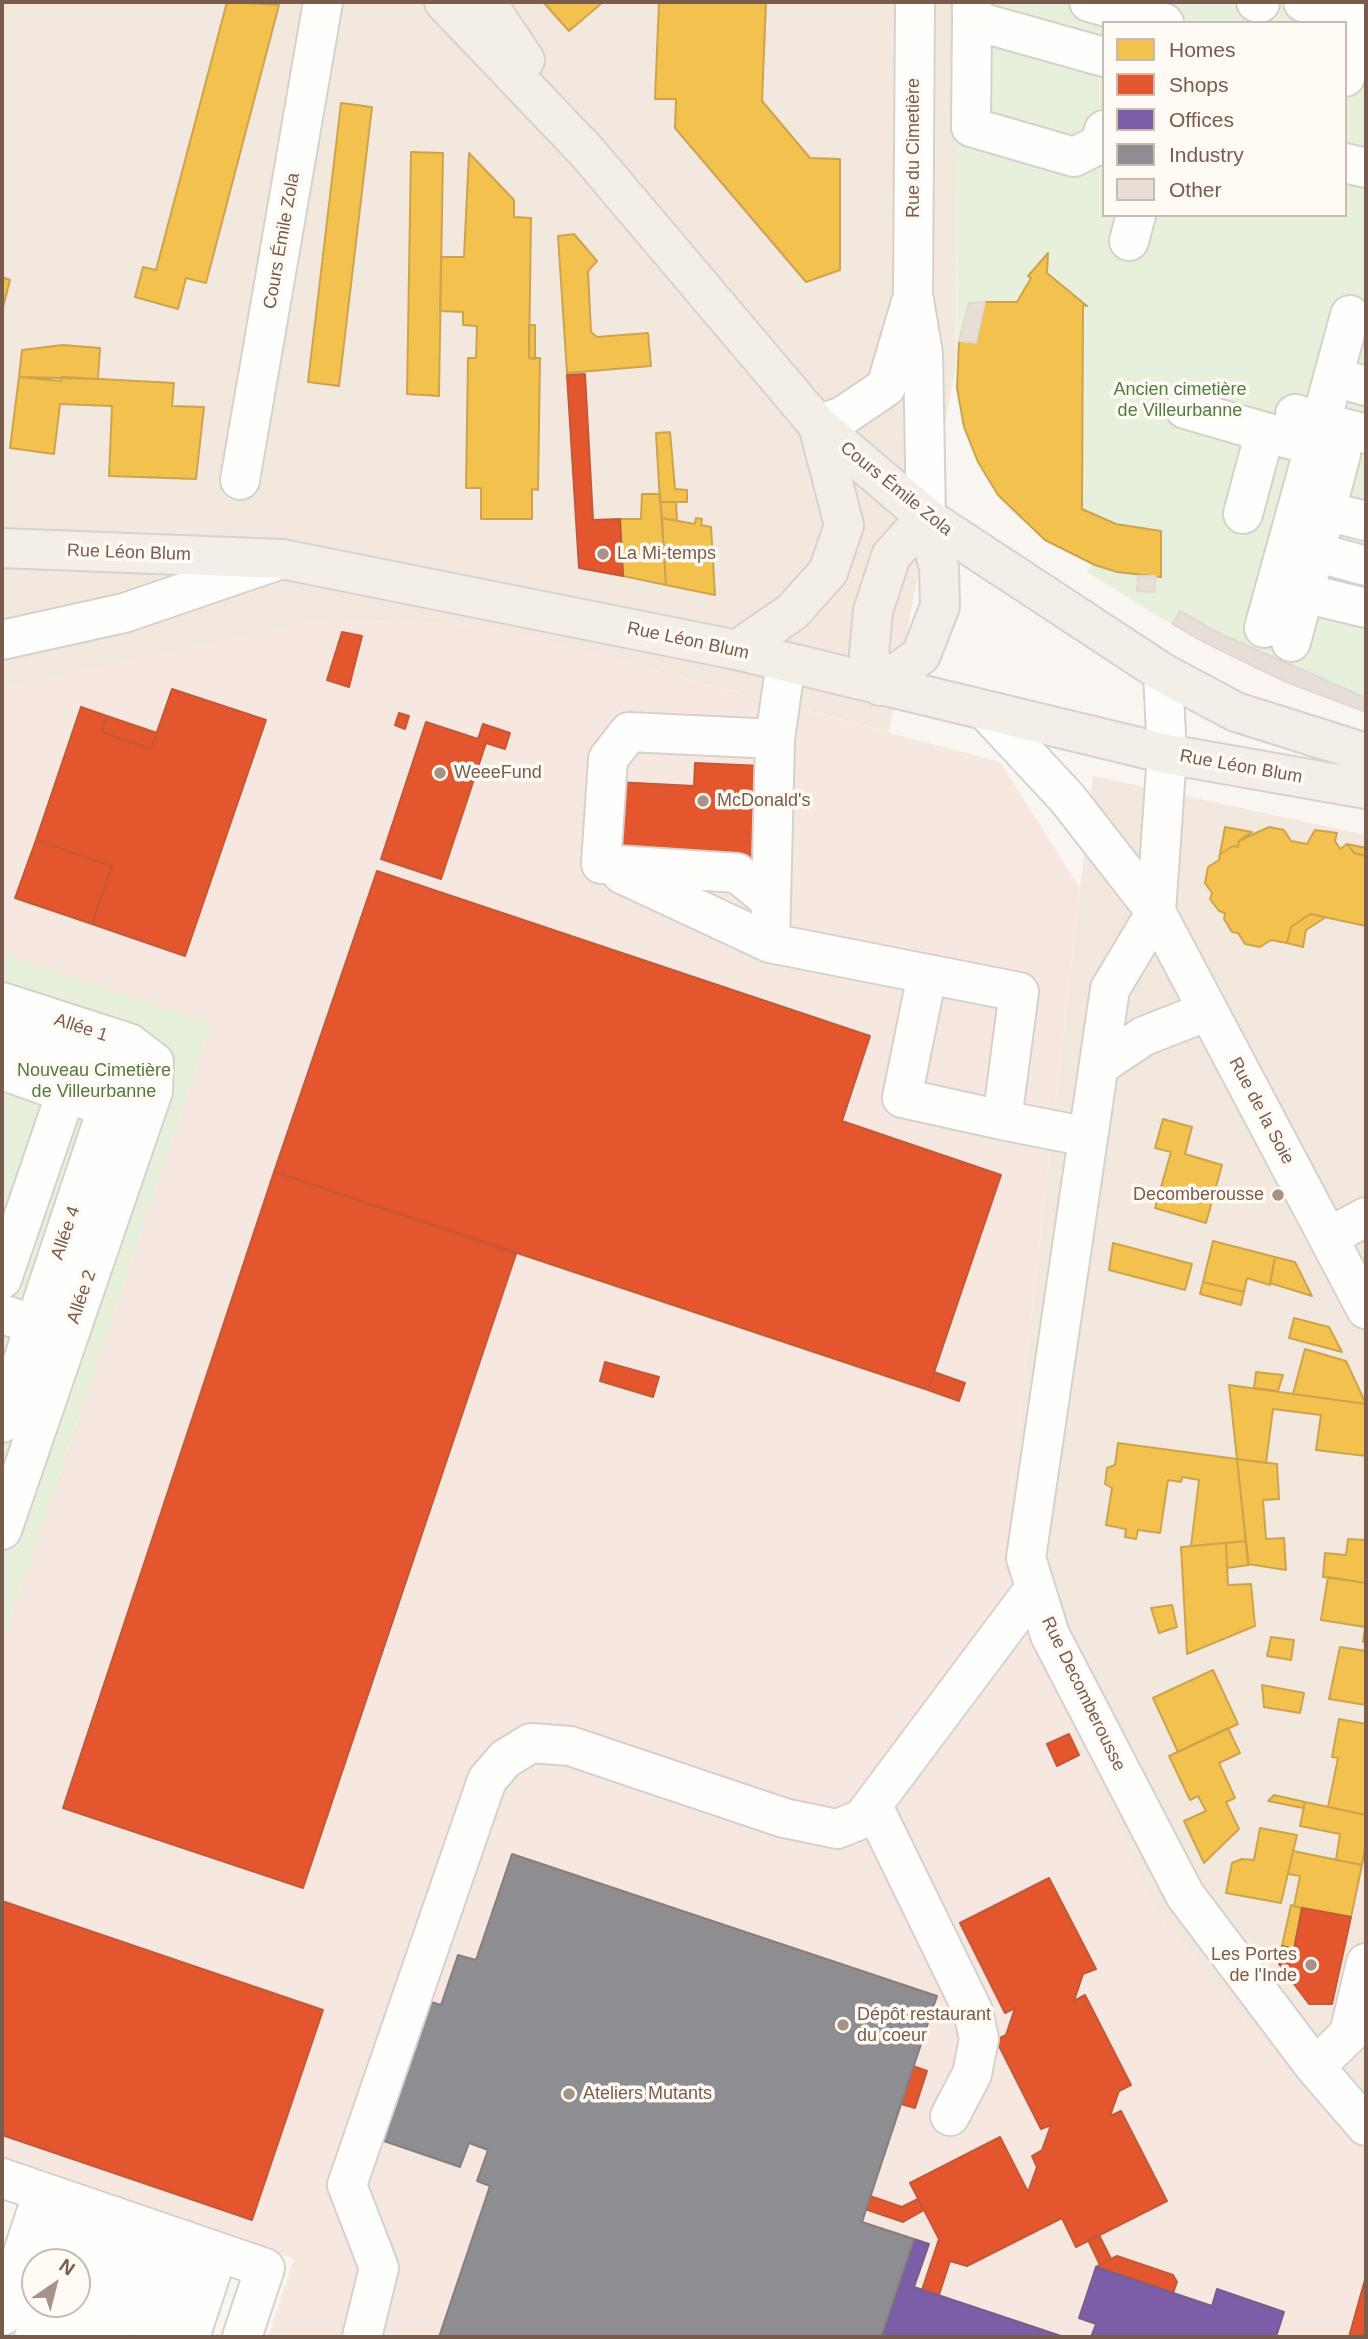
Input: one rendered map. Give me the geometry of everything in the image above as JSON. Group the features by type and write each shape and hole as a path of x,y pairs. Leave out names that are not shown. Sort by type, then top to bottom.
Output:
{"main road":[{"name":"Cours Émile Zola","path":"444,2 587,152 818,425 926,517 1163,673 1236,712 1366,753"},
{"name":"Cours Émile Zola","path":"486,2 587,152"},
{"path":"737,650 792,612 828,572 844,525 818,425"},
{"path":"926,517 939,568 940,606 921,655 880,686 869,654 873,611 891,555 926,517"},
{"name":"Rue Léon Blum","path":"2,548 282,559 737,650 1167,754 1366,789"}],"street":[{"name":"Cours Émile Zola","path":"240,480 324,2"},
{"name":"Rue du Cimetière","path":"915,2 913,294 923,354 926,517"},
{"path":"1089,2 1157,21"},
{"path":"1308,10 1322,21"},
{"path":"1102,56 972,11 971,127 1074,157 1100,144 1102,137"},
{"path":"1347,163 1366,168"},
{"name":"Rue du Cimetière","path":"818,425 843,416 886,387 913,294"},
{"path":"1350,315 1350,382 1335,454 1326,511 1304,593 1278,635 1335,454 1366,434"},
{"path":"1189,398 1335,454 1265,432 1189,398"},
{"path":"1243,514 1265,432"},
{"path":"1326,511 1366,521"},
{"path":"1315,552 1366,566"},
{"path":"2,640 124,613 282,559"},
{"path":"1304,593 1366,608"},
{"path":"770,943 775,739 786,662"},
{"path":"1099,1066 1110,989 1156,912 1167,754 1163,673"},
{"name":"Rue de la Soie","path":"987,712 1067,798 1156,912 1366,1309"},
{"path":"601,864 608,759 629,732 775,739"},
{"path":"601,864 737,873 770,900"},
{"path":"601,864 770,943 1019,992 1002,1120"},
{"path":"927,975 902,1097 1088,1137"},
{"name":"Allée 1","path":"2,1002 146,1066"},
{"path":"1099,1066 1144,1036 1208,1011"},
{"path":"2,1039 113,1093"},
{"path":"2,1071 54,1089 113,1093 146,1066"},
{"name":"Allée 2","path":"2,1530 26,1367 146,1066"},
{"name":"Rue Decomberousse","path":"1099,1066 1026,1558 1050,1635 1185,1895 1315,2067 1366,2126"},
{"path":"2,1200 54,1089"},
{"path":"27,1311 2,1280 54,1089"},
{"name":"Allée 4","path":"3,1416 26,1367 27,1311 113,1093"},
{"path":"1328,1237 1366,1217"},
{"path":"362,2337 379,2267 347,2185 487,1780 505,1759 531,1743 570,1746 792,1821 836,1829 862,1819 873,1806 1035,1588"},
{"path":"873,1806 973,2011 979,2039 972,2074 950,2116"},
{"path":"1315,2067 1349,2034 1366,1963"},
{"path":"2,2316 14,2189 78,2204 265,2268 242,2337"},
{"path":"64,2248 78,2204"},
{"path":"73,2337 131,2222"},
{"path":"112,2337 131,2222"},
{"path":"152,2337 201,2246"},
{"path":"190,2337 201,2246"},
{"path":"34,2337 40,2318"}],"shaded area":[{"path":"2,2 958,2 956,364 889,732 481,625 324,620 2,689"},
{"path":"324,620 481,625 1000,762 1080,888 1003,1567 1153,1908 1366,2162 1366,2337 268,2337 294,2259 2,2159 2,1644 211,1023 2,953 2,689"},
{"path":"1093,776 1366,835 1366,2162 1153,1908 1003,1567"}],"green space":[{"name":"Ancien cimetière de Villeurbanne","path":"958,2 1366,2 1366,712 1286,682 1161,618 1087,572 1092,564 1045,540 1008,508 984,474 964,427 957,388"},
{"name":"Nouveau Cimetière de Villeurbanne","path":"2,953 211,1023 2,1644"}],"building: Homes":[{"path":"227,2 279,5 206,283 186,278 178,309 135,297 143,267 156,270"},
{"path":"543,2 603,2 569,31"},
{"path":"659,2 766,2 762,101 810,158 840,159 840,270 806,282 675,128 676,99 655,99"},
{"path":"341,103 372,107 339,386 308,382"},
{"path":"411,152 443,153 439,396 407,394"},
{"path":"469,153 514,200 514,217 531,218 529,358 540,358 538,490 532,489 532,519 481,519 481,488 466,488 468,358 476,358 477,326 463,325 463,312 440,311 441,257 464,257"},
{"path":"574,234 597,261 588,271 591,332 597,337 648,333 651,366 567,373 558,236"},
{"path":"1048,253 1047,273 1087,306 1083,305 1082,509 1116,524 1161,531 1161,577 1117,572 1095,565 1045,540 998,495 978,462 964,427 957,388 959,341 976,343 985,302 1017,302 1031,278 1028,276"},
{"path":"2,277 10,280 2,311"},
{"path":"529,325 535,325 535,359 529,358"},
{"path":"63,345 100,348 98,379 19,377 22,350"},
{"path":"19,377 61,381 62,377 174,383 172,406 204,407 196,479 109,476 112,406 60,404 54,454 10,448"},
{"path":"670,432 675,489 687,490 687,502 660,502 656,433"},
{"path":"642,494 660,494 666,585 623,576 620,519 641,519"},
{"path":"660,502 676,502 677,521 662,518"},
{"path":"662,518 695,524 696,518 702,519 701,525 711,527 715,595 666,585"},
{"path":"1225,827 1252,832 1239,841 1238,847 1233,846 1220,854"},
{"path":"1269,827 1284,830 1291,841 1307,844 1315,830 1337,833 1335,841 1340,849 1347,844 1354,853 1366,856 1366,926 1310,914 1291,927 1287,943 1271,940 1260,947 1245,944 1238,933 1232,932 1224,919 1225,913 1219,911 1210,899 1212,893 1205,883 1208,867 1219,860 1220,854 1233,846 1238,847 1239,841"},
{"path":"1347,844 1366,848 1366,856 1354,853"},
{"path":"1310,914 1326,917 1306,930 1303,947 1287,943 1291,927"},
{"path":"1163,1119 1192,1127 1185,1154 1222,1165 1206,1223 1155,1208 1171,1152 1155,1148"},
{"path":"1213,1241 1275,1257 1270,1285 1247,1278 1244,1292 1203,1282"},
{"path":"1113,1243 1192,1264 1185,1290 1109,1270"},
{"path":"1275,1257 1295,1262 1312,1296 1270,1283"},
{"path":"1203,1282 1244,1292 1241,1305 1200,1294"},
{"path":"1294,1318 1329,1327 1342,1352 1289,1338"},
{"path":"1305,1349 1346,1361 1366,1404 1293,1394"},
{"path":"1256,1372 1283,1375 1278,1391 1254,1388"},
{"path":"1229,1385 1366,1404 1366,1456 1316,1450 1321,1415 1273,1409 1266,1463 1237,1459"},
{"path":"1118,1443 1237,1459 1246,1541 1191,1546 1199,1480 1182,1477 1181,1482 1168,1480 1160,1533 1138,1530 1136,1539 1125,1537 1126,1529 1106,1525 1112,1488 1105,1484 1107,1468 1115,1465"},
{"path":"1237,1459 1277,1464 1279,1499 1263,1500 1266,1539 1284,1538 1286,1570 1248,1564"},
{"path":"1348,1539 1366,1540 1366,1583 1323,1577 1325,1553 1346,1555"},
{"path":"1246,1541 1249,1565 1227,1568 1226,1543"},
{"path":"1226,1543 1228,1585 1251,1584 1255,1626 1187,1654 1181,1547"},
{"path":"1328,1577 1366,1583 1366,1642 1363,1642 1365,1627 1321,1620"},
{"path":"1172,1605 1177,1627 1159,1633 1151,1608"},
{"path":"1271,1637 1294,1640 1291,1660 1267,1656"},
{"path":"1340,1647 1366,1651 1366,1705 1329,1699"},
{"path":"1213,1670 1238,1724 1178,1752 1153,1698"},
{"path":"1262,1685 1304,1693 1300,1713 1264,1707"},
{"path":"1339,1719 1366,1724 1366,1815 1328,1807 1338,1758 1332,1757"},
{"path":"1228,1728 1240,1753 1219,1763 1235,1798 1226,1802 1239,1829 1204,1863 1184,1821 1206,1811 1198,1796 1190,1800 1169,1756"},
{"path":"1274,1795 1305,1802 1303,1808 1268,1801"},
{"path":"1305,1802 1366,1815 1366,1843 1362,1865 1336,1860 1340,1834 1300,1826"},
{"path":"1260,1828 1297,1835 1281,1903 1226,1893 1232,1863 1242,1859 1254,1860"},
{"path":"1293,1851 1362,1865 1351,1917 1294,1906 1300,1876 1288,1874"},
{"path":"1291,1905 1302,1908 1294,1949 1282,1946"}],"building: Shops":[{"path":"585,374 593,520 620,519 623,576 579,568 567,375"},
{"path":"342,632 362,636 349,687 327,680"},
{"path":"172,689 266,720 185,956 92,924 112,866 36,840 81,707 107,716 102,732 151,749"},
{"path":"399,713 409,716 405,729 395,725"},
{"path":"107,716 157,733 151,749 102,732"},
{"path":"426,722 478,739 483,724 510,733 505,749 486,743 441,879 381,859"},
{"path":"695,763 762,766 762,861 612,855 615,782 694,786"},
{"path":"36,840 112,866 92,924 15,898"},
{"path":"377,871 870,1036 842,1121 1001,1175 928,1390 274,1172"},
{"path":"274,1172 516,1254 303,1888 63,1808"},
{"path":"605,1362 659,1377 653,1397 600,1381"},
{"path":"934,1372 965,1383 959,1401 928,1390"},
{"path":"1069,1734 1079,1755 1057,1766 1047,1744"},
{"path":"1049,1878 1096,1969 1083,1974 1074,2001 1085,1995 1131,2085 1119,2091 1110,2116 1121,2111 1167,2201 1076,2247 1062,2218 967,2266 950,2261 939,2295 922,2290 939,2239 910,2183 1000,2137 1028,2192 1037,2167 1032,2156 1042,2150 1051,2125 1041,2129 996,2040 1006,2035 1015,2008 1005,2013 960,1923"},
{"path":"2,1901 323,2010 252,2220 2,2135"},
{"path":"1302,1908 1351,1917 1332,2004 1309,2004 1279,1964 1282,1946 1294,1949"},
{"path":"913,2066 927,2071 915,2108 901,2104"},
{"path":"870,2196 902,2207 918,2199 924,2210 903,2222 865,2209"},
{"path":"1099,2235 1111,2259 1100,2265 1088,2240"},
{"path":"1117,2256 1173,2275 1177,2282 1173,2293 1096,2267"},
{"path":"1366,2276 1366,2337 1349,2337"}],"building: Offices":[{"path":"914,2239 929,2244 914,2287 1064,2337 881,2337"},
{"path":"1096,2267 1212,2306 1217,2289 1284,2312 1276,2337 1091,2337 1096,2324 1079,2318"}],"building: Industry":[{"path":"512,1854 937,1996 862,2222 914,2239 881,2337 439,2337 490,2186 477,2181 488,2150 469,2143 460,2167 381,2140 428,2001 441,2005 458,1955 476,1960"}],"building: Other":[{"path":"985,302 976,343 959,341 969,303"},
{"path":"1138,576 1156,576 1154,592 1137,591"},
{"path":"1180,611 1223,635 1366,698 1366,712 1286,682 1202,641 1172,624"}],"place":[{"name":"La Mi-temps","path":"603,554"},
{"name":"WeeeFund","path":"440,773"},
{"name":"McDonald's","path":"703,801"},
{"name":"Decomberousse","path":"1278,1195"},
{"name":"Les Portes de l'Inde","path":"1311,1965"},
{"name":"Dépôt restaurant du coeur","path":"843,2025"},
{"name":"Ateliers Mutants","path":"569,2094"}]}
